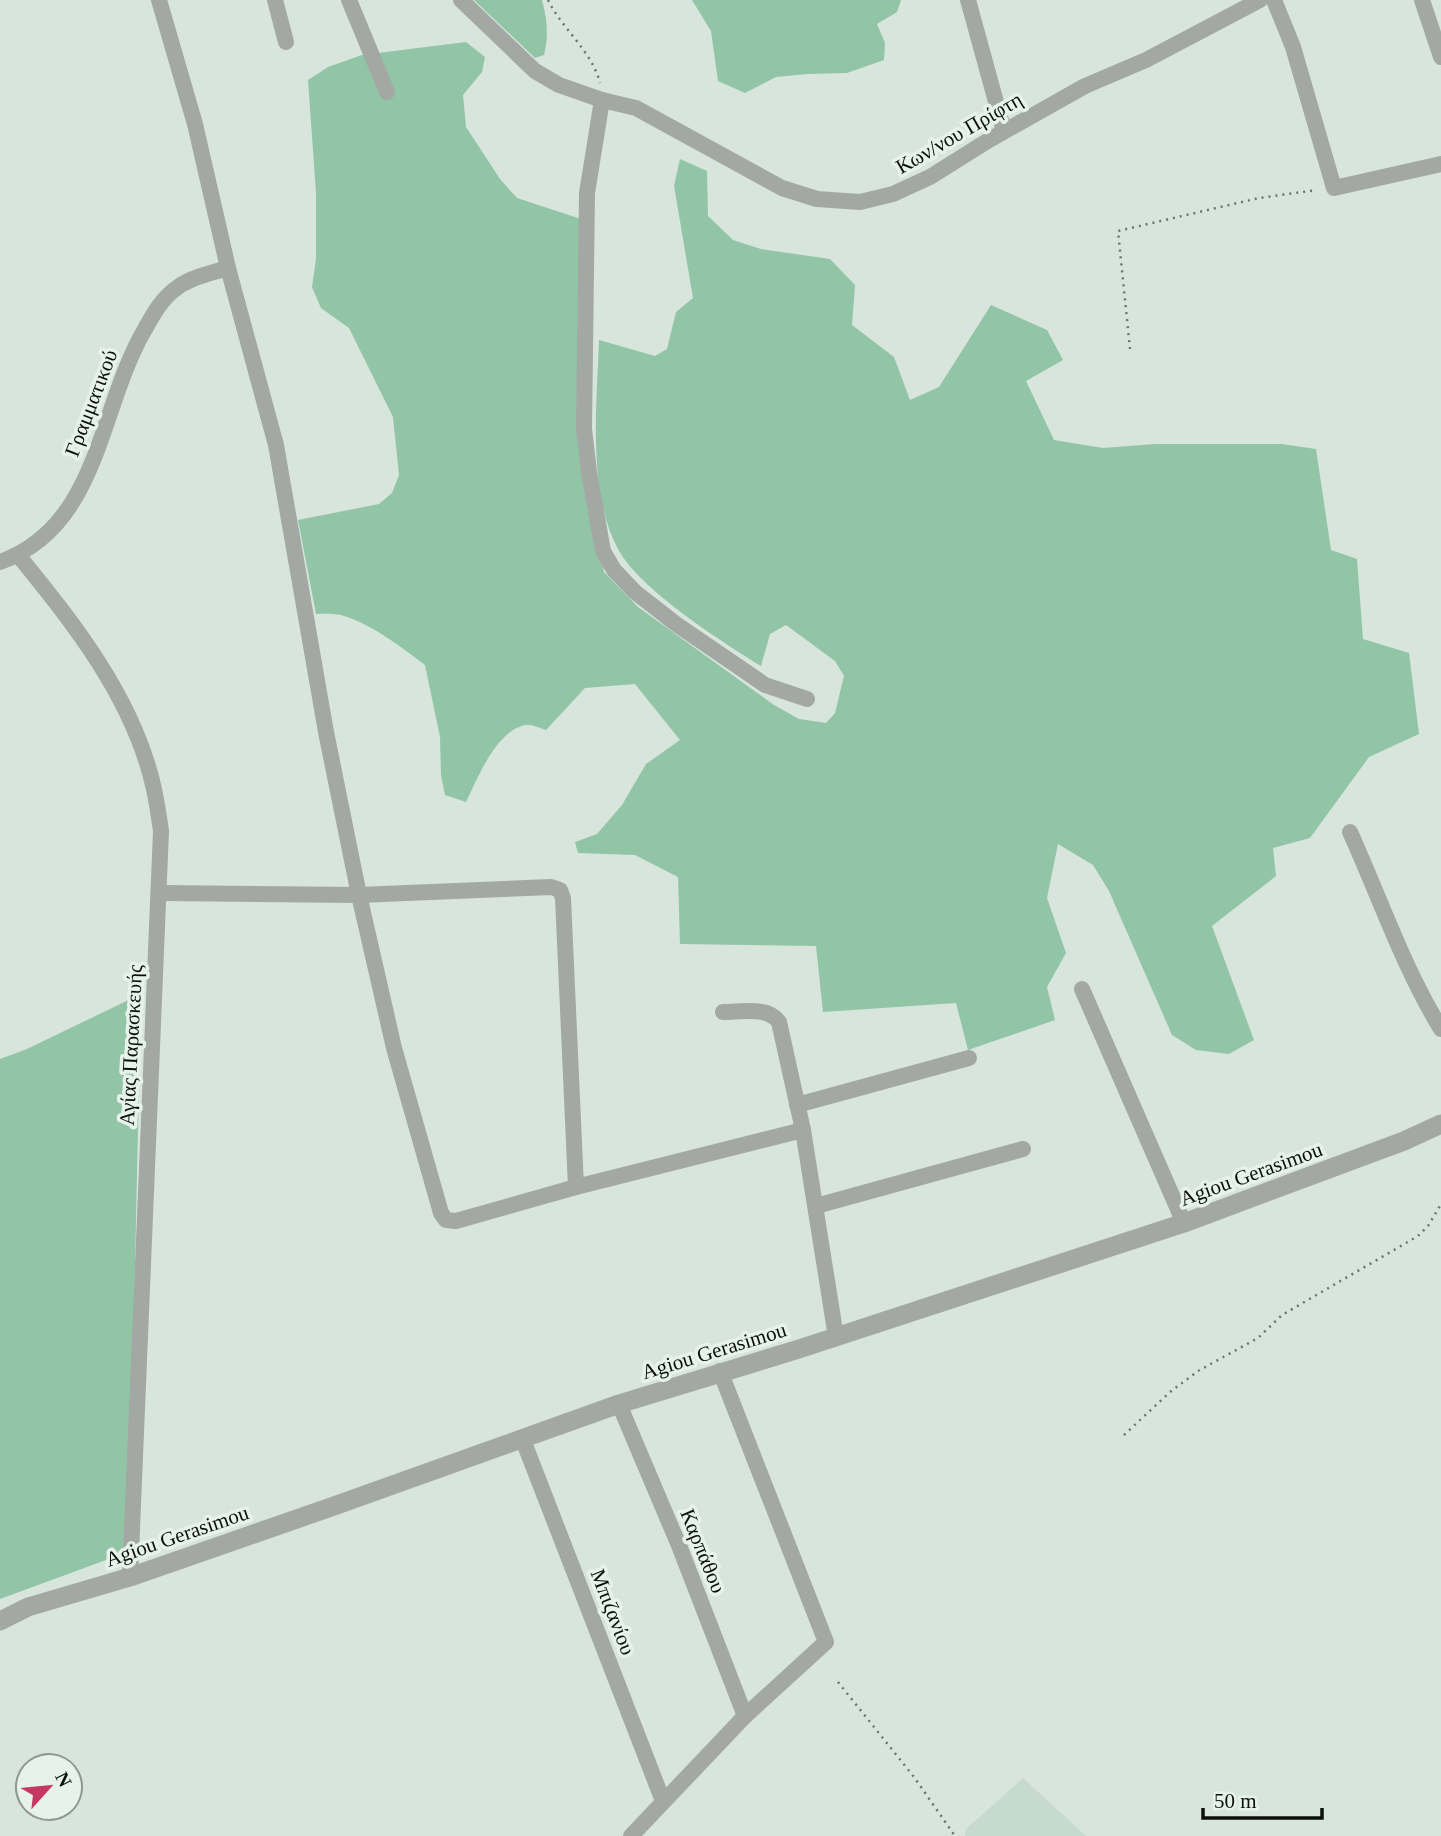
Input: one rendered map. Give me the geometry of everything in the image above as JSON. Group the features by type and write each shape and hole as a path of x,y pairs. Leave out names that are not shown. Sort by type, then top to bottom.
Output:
{"street":[{"path":"159,0 195,124 228,268 276,445 326,732 359,895 394,1048 443,1217 456,1221 576,1187 803,1130"},
{"path":"275,0 286,42"},
{"path":"349,0 387,92"},
{"name":"Κων/νου Πρίφτη","path":"461,0 535,71 559,85 636,108 782,188 817,199 860,202 893,194 930,177 1084,86 1146,60 1260,0"},
{"path":"968,0 1004,131"},
{"path":"1274,0 1293,47 1334,188 1441,164"},
{"path":"1422,0 1441,57"},
{"path":"602,100 587,193 584,429 603,551 614,570 635,592 676,624 765,685 807,699"},
{"name":"Γραμματικού","path":"0,562 18,555 51,532 74,503 138,342 160,302 179,285 228,268"},
{"name":"Αγίας Παρασκευής","path":"18,555 91,650 127,716 154,788 161,831 130,1577"},
{"path":"1350,832 1407,968 1441,1029"},
{"path":"160,893 359,895 551,887 560,890 564,898 576,1187"},
{"path":"1082,989 1184,1223"},
{"path":"723,1012 767,1012 779,1022 803,1130 836,1337"},
{"path":"797,1105 969,1058"},
{"name":"Agiou Gerasimou","path":"0,1621 29,1607 130,1577 620,1404 836,1337 1184,1223 1404,1141 1441,1124"},
{"path":"816,1206 1023,1149"},
{"path":"631,1836 745,1716 826,1642 720,1371"},
{"name":"Καρπάθου","path":"620,1404 680,1548 745,1716"},
{"name":"Μπιζανίου","path":"523,1440 663,1801"}],"path":[{"path":"548,0 564,28 596,69 602,100"},
{"path":"1130,349 1118,231 1259,198 1334,188"},
{"path":"1124,1435 1170,1392 1198,1371 1258,1338 1282,1315 1418,1236 1428,1226 1441,1204"},
{"path":"838,1682 914,1777 955,1836"}],"shaded area":[{"path":"1023,1778 1086,1836 965,1836 966,1829"}],"green space":[{"path":"474,0 542,0 547,27 544,55 535,58"},
{"path":"692,0 901,0 897,12 877,24 885,43 884,60 847,73 776,77 745,93 718,81 711,31"},
{"path":"466,42 485,57 482,72 463,95 466,127 500,179 517,198 581,219 597,541 604,572 638,607 774,705 799,719 826,723 835,713 844,676 835,661 786,625 770,634 761,666 704,629 662,597 629,565 608,526 602,501 596,447 599,340 655,356 667,349 676,312 693,298 674,186 680,159 707,171 708,216 733,240 761,249 830,259 855,285 852,325 894,357 910,400 939,387 991,305 1047,330 1063,360 1026,381 1054,440 1103,448 1155,444 1282,444 1316,449 1331,550 1357,559 1363,639 1409,653 1419,734 1369,757 1310,838 1273,848 1276,876 1212,926 1254,1040 1229,1054 1196,1050 1172,1035 1109,891 1093,865 1058,844 1047,898 1066,953 1047,987 1055,1020 968,1050 956,1003 823,1012 816,946 680,944 678,877 635,855 578,853 575,842 597,834 622,805 646,764 680,740 635,684 585,688 546,730 525,725 514,729 496,746 466,802 445,795 441,775 440,737 425,665 366,625 341,615 316,614 298,520 379,504 392,493 399,475 393,417 349,328 321,308 312,287 316,259 316,193 308,80 328,67 362,55"},
{"path":"141,994 133,1358 125,1553 0,1599 0,1059 27,1049"}]}
